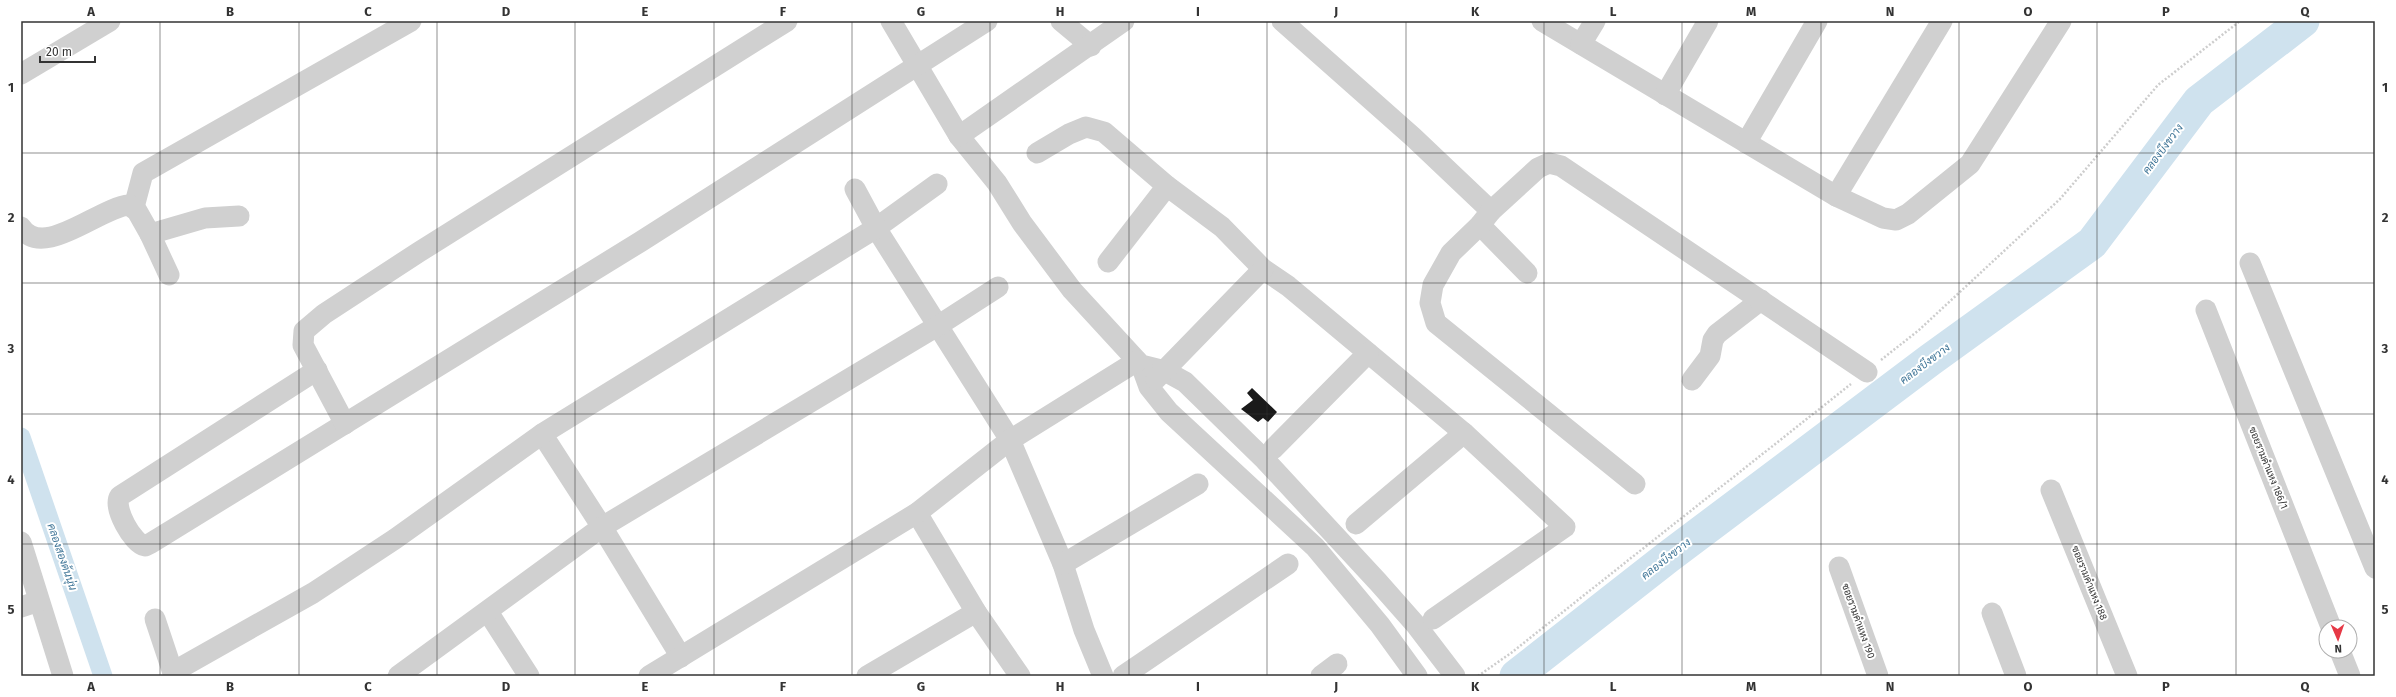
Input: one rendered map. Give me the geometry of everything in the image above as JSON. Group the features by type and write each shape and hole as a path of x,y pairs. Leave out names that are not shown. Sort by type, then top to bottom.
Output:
{"street":[{"path":"21,74 110,21"},
{"path":"169,275 150,234 134,207 144,173 411,21"},
{"path":"345,424 303,344 304,331 324,314 787,21"},
{"path":"891,21 959,136 997,183 1022,223 1072,290 1139,363 1148,387 1169,412 1316,547 1380,625 1417,676"},
{"path":"316,370 120,496 116,505 135,542 145,546 345,424 640,242 987,21"},
{"path":"1061,21 1091,46"},
{"path":"959,136 1091,46 1124,21"},
{"path":"1282,21 1413,137 1485,218 1527,273"},
{"path":"1542,21 1836,196 1883,218 1896,220 1908,214 1970,164 2061,21"},
{"path":"1581,44 1595,21"},
{"path":"1665,95 1708,21"},
{"path":"1746,143 1818,21"},
{"path":"1836,196 1942,21"},
{"path":"1037,153 1069,134 1086,127 1104,132 1167,186 1222,226 1263,269 1288,286 1464,433 1565,527 1417,618 1380,625"},
{"path":"1635,484 1436,323 1430,303 1433,285 1451,253 1485,218 1538,168 1549,163 1561,166 1867,372"},
{"path":"155,618 173,674 350,570 542,434 876,228 937,184"},
{"path":"1108,262 1167,186"},
{"path":"855,189 876,228 1010,440 1063,564 1084,630 1103,676"},
{"path":"21,227 31,237 42,240 54,238 110,210 121,206 134,207"},
{"path":"150,234 205,218 239,216"},
{"path":"2250,263 2375,568"},
{"path":"1148,387 1263,269"},
{"path":"398,676 488,612 602,527 938,325 998,286"},
{"path":"1692,380 1710,356 1713,340 1717,334 1761,300"},
{"name":"ซอยรามคำแหง 186/1","path":"2206,310 2328,619"},
{"path":"1234,473 1264,451 1368,353"},
{"path":"648,676 917,513 1010,440 1139,363 1165,371 1185,382 1264,451 1270,465 1417,618 1455,676"},
{"path":"1356,524 1464,433"},
{"path":"542,434 602,527 681,657"},
{"path":"1063,564 1198,484"},
{"name":"ซอยรามคำแหง 188","path":"2051,490 2127,676"},
{"path":"917,513 976,612 1020,676"},
{"path":"21,542 30,604 63,676"},
{"path":"1123,676 1288,564"},
{"name":"ซอยรามคำแหง 190","path":"1839,567 1878,676"},
{"path":"488,612 528,676"},
{"path":"867,676 976,612"},
{"path":"1992,613 2016,676"},
{"path":"2343,659 2350,676"}],"building":[{"path":"1252,388 1277,412 1268,422 1263,418 1258,422 1241,409 1253,400 1247,393"}],"waterway":[{"name":"คลองบึงขวาง","path":"1516,676 1668,557 1930,360 2092,243 2199,101 2303,21"},
{"name":"คลองสองต้นนุ่น","path":"21,437 103,676"}]}
